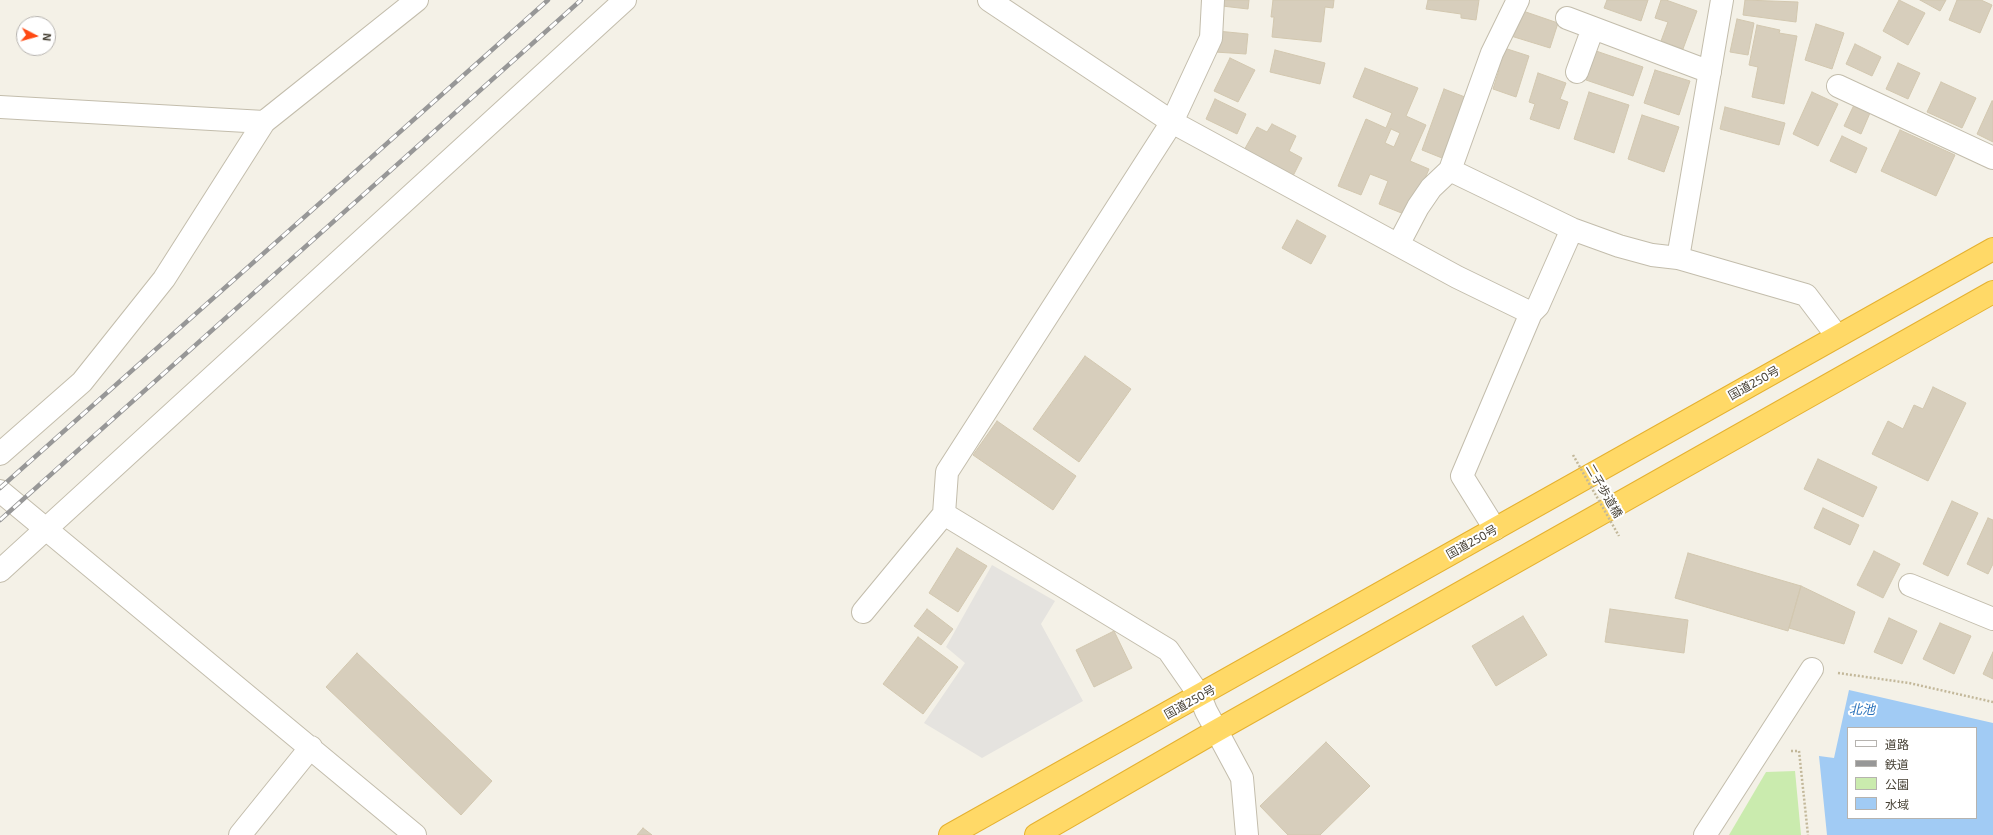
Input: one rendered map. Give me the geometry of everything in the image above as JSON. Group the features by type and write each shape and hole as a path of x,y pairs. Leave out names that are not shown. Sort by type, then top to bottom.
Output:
{"highway":[{"name":"国道250号","path":"950,835 1200,696 1993,249"},
{"path":"1036,835 1216,731 1993,292"}],"street":[{"path":"0,454 82,382 164,279 264,122 417,0"},
{"path":"0,571 625,0"},
{"path":"989,0 1172,122 1457,277 1531,312"},
{"path":"864,612 944,514 947,472 1172,122 1211,38 1214,0"},
{"path":"1398,245 1418,207 1431,188 1450,170 1492,53 1518,0"},
{"path":"1678,258 1722,0"},
{"path":"1568,18 1710,72"},
{"path":"1577,72 1593,28"},
{"path":"1838,86 1993,158"},
{"path":"0,107 264,122"},
{"path":"1450,170 1572,229 1619,246 1652,255 1678,258 1806,295 1837,336"},
{"path":"1495,529 1462,476 1531,312 1538,306 1572,229"},
{"path":"0,491 311,747 415,835"},
{"path":"944,514 1168,650 1200,696 1216,731 1242,778 1247,835"},
{"path":"1910,585 1993,619"},
{"path":"1705,835 1812,669"},
{"path":"240,835 311,747"}],"path":[{"name":"二子歩道橋","path":"1573,455 1619,536"},
{"path":"1812,669 1910,684 1993,702"},
{"path":"1760,748 1799,751 1808,835"}],"green space":[{"path":"1795,771 1801,835 1729,835 1766,772"}],"shaded area":[{"path":"992,565 1055,601 1041,624 1083,701 982,758 924,723 965,663 946,647"}],"water":[{"name":"北池","path":"1849,690 1993,723 1993,835 1827,835 1819,756 1834,758"}],"building":[{"path":"1223,0 1249,0 1248,9 1222,6"},
{"path":"1273,0 1334,0 1333,8 1325,7 1321,42 1272,37 1274,17 1271,17"},
{"path":"1428,0 1479,0 1476,20 1461,18 1461,14 1426,9"},
{"path":"1607,0 1648,0 1641,21 1604,8"},
{"path":"1661,0 1666,0 1697,11 1683,49 1661,41 1668,22 1655,18"},
{"path":"1745,0 1798,2 1796,22 1743,15"},
{"path":"1899,0 1925,13 1908,45 1883,31"},
{"path":"1920,0 1946,0 1940,11"},
{"path":"1957,0 1981,0 1992,5 1980,33 1949,20"},
{"path":"1520,10 1558,23 1550,48 1511,36"},
{"path":"1737,19 1754,23 1748,55 1730,52"},
{"path":"1816,24 1844,33 1832,69 1805,60"},
{"path":"1757,25 1780,30 1779,33 1797,36 1784,104 1752,97 1758,67 1749,65"},
{"path":"1217,31 1248,34 1246,54 1215,52"},
{"path":"1855,44 1881,57 1872,76 1846,64"},
{"path":"1498,46 1529,56 1516,97 1493,89 1499,70 1491,68"},
{"path":"1275,50 1325,63 1320,84 1270,72"},
{"path":"1596,51 1643,67 1633,96 1586,80"},
{"path":"1230,58 1255,70 1238,102 1214,91"},
{"path":"1898,63 1920,73 1908,99 1886,89"},
{"path":"1365,68 1418,88 1406,116 1426,125 1410,161 1429,169 1409,216 1379,204 1388,181 1370,174 1361,195 1338,186 1366,119 1386,128 1392,113 1353,97","holes":["1391,129 1400,133 1394,147 1385,143"]},
{"path":"1655,70 1690,81 1679,115 1644,103"},
{"path":"1538,73 1566,83 1560,99 1568,102 1559,129 1530,119 1535,104 1529,102"},
{"path":"1941,82 1976,98 1962,128 1927,112"},
{"path":"1444,89 1465,97 1442,158 1422,150"},
{"path":"1589,92 1629,105 1614,153 1574,139"},
{"path":"1812,92 1838,104 1818,146 1793,134"},
{"path":"1215,99 1246,114 1237,134 1206,119"},
{"path":"1993,101 1993,142 1977,134"},
{"path":"1854,105 1870,113 1861,134 1844,126"},
{"path":"1725,107 1785,123 1779,145 1720,129"},
{"path":"1642,115 1679,127 1664,172 1628,159"},
{"path":"1272,124 1296,136 1289,151 1302,158 1292,178 1243,152 1257,127 1267,132"},
{"path":"1900,130 1955,155 1936,196 1881,171"},
{"path":"1842,136 1867,148 1856,173 1830,161"},
{"path":"1297,220 1326,236 1311,264 1282,248"},
{"path":"1085,356 1131,389 1079,462 1033,429"},
{"path":"1933,387 1966,403 1928,481 1872,454 1888,421 1903,429 1914,405 1923,409"},
{"path":"997,421 1076,476 1053,510 973,455"},
{"path":"1818,459 1877,487 1863,517 1804,489"},
{"path":"1952,501 1978,513 1948,576 1923,564"},
{"path":"1823,508 1859,525 1850,545 1814,528"},
{"path":"1988,518 1993,520 1993,564 1988,574 1967,564"},
{"path":"957,548 987,566 958,612 929,593"},
{"path":"1874,551 1900,564 1883,598 1857,585"},
{"path":"1688,553 1801,586 1788,631 1675,598"},
{"path":"1801,586 1855,612 1844,644 1789,628"},
{"path":"927,609 953,629 941,645 914,626"},
{"path":"1610,609 1688,620 1684,653 1605,642"},
{"path":"1523,616 1547,655 1496,686 1472,646"},
{"path":"1889,618 1917,631 1902,664 1874,652"},
{"path":"1940,623 1971,636 1954,674 1923,659"},
{"path":"1114,631 1132,668 1094,687 1076,650"},
{"path":"918,637 958,667 923,714 883,684"},
{"path":"1993,652 1993,679 1983,674"},
{"path":"357,653 492,781 461,815 326,687"},
{"path":"1326,742 1370,786 1320,835 1288,835 1260,806"},
{"path":"643,828 652,835 637,835"}],"railway":[{"path":"0,488 548,0"},
{"path":"0,520 581,0"}]}
